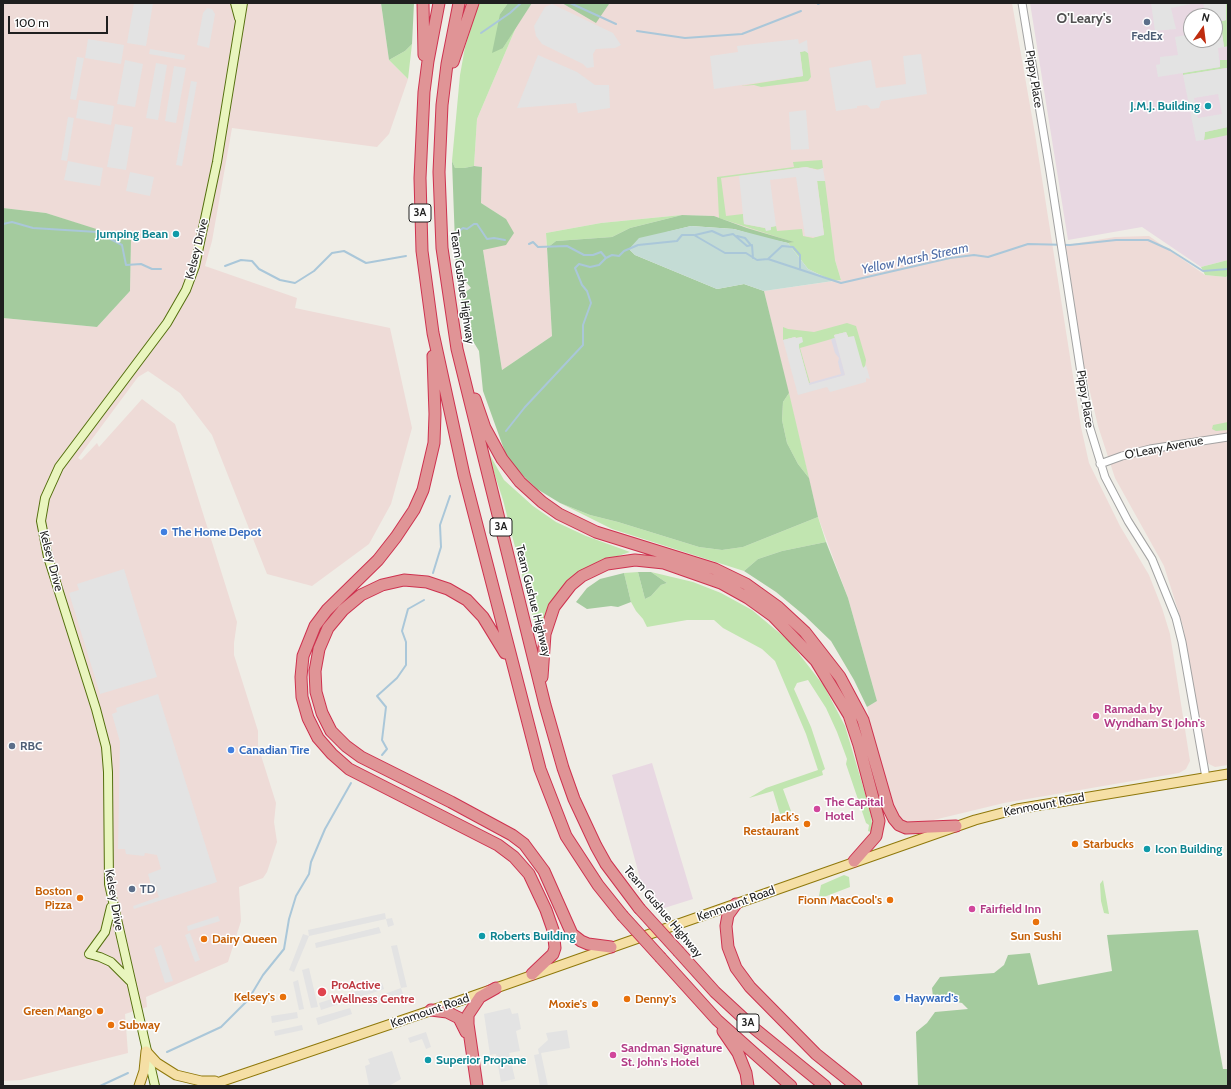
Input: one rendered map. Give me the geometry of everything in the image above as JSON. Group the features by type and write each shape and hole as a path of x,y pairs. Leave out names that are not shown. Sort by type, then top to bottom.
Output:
{"highway":[{"path":"423,3 424,92"},
{"name":"3A","path":"439,3 428,61 421,134 420,214 425,278 433,333 461,462 540,769 566,836 598,885 622,915 717,1020 791,1086"},
{"name":"Team Gushue Highway","path":"459,3 446,64 439,140 440,210 447,289 457,349 545,705 563,768 585,825 606,864 639,908 715,992 755,1030 825,1086"},
{"path":"442,105 462,33 473,3"},
{"path":"433,333 434,444 423,490 414,510 378,560 327,610 315,626 302,656 302,697 308,718 318,738 332,754 349,769 498,845 514,858 528,874 546,910 553,930 555,948 553,954 532,974"},
{"path":"457,349 485,428 502,459 520,482 542,502 576,524 616,539 715,569 746,584 778,607 805,632 840,677 865,727 888,807 894,819 906,828 956,826"},
{"path":"545,705 542,674 543,650 548,621 561,595 582,576 607,564 635,560 664,563 721,583 748,598 773,616 795,637 816,661 849,715 859,745 879,821 876,836 854,861"},
{"path":"514,672 499,641 487,623 467,600 448,589 427,582 404,580 382,585 361,595 343,610 328,628 319,649 315,671 316,692 322,712 331,731 346,746 361,757 458,805 512,835 524,844 544,871 572,934 588,944 611,947"},
{"path":"736,904 728,915 726,926 728,947 736,968 750,988 816,1054 856,1086"},
{"path":"477,1086 468,1024 471,1009 480,997 496,988"},
{"path":"431,1010 447,1012 459,1018 465,1028 470,1046"},
{"path":"717,1020 738,1053 746,1073 748,1086"}],"main road":[{"path":"236,3 240,23"},
{"name":"Kelsey Drive","path":"155,1086 112,902 107,865 108,772 106,747 96,709 44,546 42,527 43,506 51,483 59,468 167,323 186,290 195,266 217,162 243,3"},
{"name":"Kenmount Road","path":"208,1086 496,988 532,974 956,826 1017,809 1228,774"},
{"path":"112,902 105,932 89,954 111,962 131,982"},
{"path":"146,1051 157,1063 176,1075 221,1082"},
{"path":"139,1086 144,1071 146,1051"}],"street":[{"name":"Pippy Place","path":"1022,3 1089,425 1100,464 1116,500 1152,559 1176,618 1182,642 1206,778"},
{"name":"O'Leary Avenue","path":"1100,464 1122,456 1150,449 1228,437"}],"shaded area":[{"path":"3,3 381,3 389,60 408,79 389,134 377,147 232,128 212,241 205,266 297,298 295,308 390,328 412,428 391,504 369,544 312,586 267,574 212,435 180,393 148,371 138,377 78,458 81,460 97,443 99,447 142,399 175,424 237,622 234,655 258,731 258,746 276,803 274,822 277,842 267,872 263,878 239,887 241,921 228,962 146,997 147,1007 125,1014 128,1053 21,1080 3,1081 3,318 97,327 130,291 131,241 46,213 3,208"},
{"path":"134,3 153,3 146,46 127,43"},
{"path":"532,3 1012,3 1035,134 1081,427 1089,463 1120,526 1149,575 1162,608 1170,634 1190,761 1186,769 1179,773 1004,803 917,824 906,824 894,813 872,734 867,707 877,701 848,598 818,517 764,291 841,280 835,260 714,216 682,215 601,223 546,233 552,336 502,370 483,250 506,219 481,203 482,167 474,166 477,119 517,25"},
{"path":"1030,3 1228,3 1228,260 1201,267 1142,227 1068,240"},
{"path":"1151,3 1196,3 1171,8 1176,29 1155,31"},
{"path":"1203,3 1226,3 1226,20 1223,21 1223,8 1204,8"},
{"path":"552,4 613,33 621,45 615,48 596,49 593,54 594,67 587,68 583,64 542,44 536,36 534,26 545,7"},
{"path":"207,8 212,9 215,14 209,48 197,45 203,13"},
{"path":"1183,36 1183,48 1218,48 1220,67 1158,77 1156,65 1160,64 1160,57 1178,55 1175,37"},
{"path":"88,39 124,45 121,64 85,58"},
{"path":"798,39 799,44 807,40 808,53 805,51 800,52 803,76 714,89 710,56 738,52 737,46"},
{"path":"150,49 185,55 184,60 149,54"},
{"path":"921,54 927,94 881,101 879,108 871,109 867,105 836,111 829,68 871,60 876,88 906,84 903,56"},
{"path":"538,55 577,72 595,85 609,85 610,108 578,113 576,103 517,108"},
{"path":"77,57 84,58 76,100 70,99"},
{"path":"125,60 143,64 135,107 117,104"},
{"path":"156,63 167,65 158,120 146,118"},
{"path":"174,66 186,68 176,123 165,121"},
{"path":"1227,68 1228,127 1205,132 1204,140 1196,141 1183,75","holes":["1218,94 1222,114 1198,118 1194,98"]},
{"path":"191,81 197,82 182,166 176,165"},
{"path":"79,100 114,106 111,125 76,118"},
{"path":"806,110 809,149 791,150 789,112"},
{"path":"68,117 74,118 67,161 61,160"},
{"path":"115,124 133,127 126,170 107,167"},
{"path":"68,161 103,168 100,186 64,180"},
{"path":"806,167 817,170 823,168 825,181 817,181 824,235 816,237 805,236 796,177 770,180 776,226 771,227 771,230 766,231 765,228 744,224 739,176"},
{"path":"130,172 154,177 150,196 126,191"},
{"path":"691,226 734,229 788,243 808,269 833,281 764,291 744,284 717,289 635,255 629,249 639,238"},
{"path":"1149,236 1205,275 1226,277 1228,275 1228,765 1215,767 1209,764 1206,759 1183,626 1164,566 1115,478 1098,426 1082,358 1066,245 1115,237"},
{"path":"846,332 848,337 854,336 863,368 866,365 870,379 866,378 866,382 830,392 827,387 798,395 783,340 802,337 803,342 799,344 799,347 809,384 845,375 834,335"},
{"path":"835,338 845,375 809,385 809,383 841,374 838,362 839,358 835,353 831,339"},
{"path":"124,569 157,677 100,694 69,593 79,590 77,584"},
{"path":"158,694 217,882 134,909 133,906 159,897 156,889 152,889 148,874 161,869 157,855 145,853 144,856 126,854 125,849 118,849 120,742 112,714 117,712 116,708"},
{"path":"652,763 693,899 658,910 641,882 612,775"},
{"path":"385,913 386,919 309,936 308,930"},
{"path":"218,916 220,921 188,931 187,926"},
{"path":"392,918 394,925 388,927 386,919"},
{"path":"379,927 381,933 316,948 315,943"},
{"path":"190,933 200,960 195,962 185,935"},
{"path":"303,934 309,936 294,972 289,970"},
{"path":"161,945 173,981 165,983 154,948"},
{"path":"397,945 407,987 401,988 391,946"},
{"path":"309,968 318,1007 311,1008 302,970"},
{"path":"298,980 304,1009 299,1010 293,982"},
{"path":"382,983 384,989 321,1010 319,1003"},
{"path":"401,988 403,994 370,1006 368,1000"},
{"path":"350,1008 352,1014 318,1025 316,1018"},
{"path":"510,1008 512,1014 518,1013 521,1029 516,1031 520,1051 509,1053 515,1079 501,1082 496,1054 490,1055 484,1014"},
{"path":"297,1012 298,1018 272,1023 271,1016"},
{"path":"302,1025 303,1030 275,1036 274,1031"},
{"path":"567,1030 570,1048 541,1053 548,1086 540,1086 534,1055 539,1054 538,1049 548,1040 546,1033"},
{"path":"426,1032 431,1047 426,1049 422,1039 410,1043 408,1038"},
{"path":"392,1051 401,1079 389,1086 369,1086 365,1066 370,1064 368,1059"}],"green space":[{"path":"381,3 414,3 412,44 405,51 389,60"},
{"path":"479,3 508,3 500,14 503,48 517,25 477,119 474,166 455,168 452,161 460,75 465,47"},
{"path":"508,3 532,3 503,48 492,53 500,14"},
{"path":"562,3 609,3 609,4 596,23"},
{"path":"1225,3 1228,3 1228,46 1224,47 1223,21 1226,20"},
{"path":"412,44 408,79 389,60 405,51"},
{"path":"805,51 808,53 811,77 808,81 761,87 754,85 741,86 803,76 800,52"},
{"path":"1220,60 1228,60 1228,75 1226,68 1183,75 1183,73 1220,67"},
{"path":"1228,127 1228,135 1204,140 1205,132"},
{"path":"822,160 823,168 820,170 806,167 721,178 726,216 743,214 744,224 765,228 776,226 777,231 802,229 803,236 813,238 824,234 817,180 825,181 835,260 841,280 833,281 808,269 788,243 793,242 719,218 717,177 794,167 793,162"},
{"path":"452,161 455,168 474,166 482,167 481,203 506,219 514,233 506,245 483,250 502,370 552,336 547,248 556,241 612,237 630,228 682,215 714,216 747,228 794,242 788,243 764,238 734,229 691,226 667,232 629,249 635,255 717,289 744,284 764,291 789,393 783,402 782,420 787,443 798,464 809,478 818,517 743,547 722,550 699,547 590,515 560,503 537,489 515,468 506,455 483,391 479,351 468,333 464,315 461,295 471,288 456,270"},
{"path":"3,208 46,213 131,240 130,291 97,327 3,318"},
{"path":"682,215 630,228 612,237 556,241 547,248 546,233 601,223"},
{"path":"1228,260 1228,275 1226,277 1205,275 1201,267"},
{"path":"847,323 856,326 866,360 865,367 863,368 846,332 834,335 835,338 800,348 809,383 798,345 802,337 783,340 783,327 814,332"},
{"path":"789,393 809,478 798,464 787,443 782,420 783,402"},
{"path":"1228,422 1228,430 1216,431 1212,429 1213,425"},
{"path":"486,448 504,480 533,506 556,522 586,536 630,552 591,565 577,574 539,641 503,500"},
{"path":"560,503 590,515 699,547 722,550 743,547 818,517 826,542 782,551 758,559 744,571 612,529"},
{"path":"826,542 848,598 877,701 867,707 854,680 831,641 805,616 776,592 744,571 758,559 782,551"},
{"path":"638,572 645,599 651,596 661,585 667,583 651,572 693,582 721,593 752,610 789,641 824,686 845,726 870,810 872,824 871,832 868,831 869,825 866,823 846,764 847,759 837,732 826,708 808,680 797,683 794,689 811,727 825,769 822,771 823,775 783,789 791,811 780,814 773,791 749,798 766,788 818,770 806,734 775,661 762,649 723,628 714,620 687,620 647,627 631,602 624,573"},
{"path":"638,572 651,572 667,583 661,585 651,596 645,599"},
{"path":"624,573 631,602 618,607 611,606 587,609 576,602 587,588 600,579"},
{"path":"844,875 849,877 850,887 824,897 819,896 821,885"},
{"path":"1103,880 1109,914 1104,913 1101,901 1100,884"},
{"path":"1198,930 1223,1069 1228,1069 1228,1086 918,1086 916,1032 927,1023 935,1012 968,1009 962,1003 933,997 932,988 940,977 994,973 1004,965 1008,955 1030,953 1038,985 1112,971 1107,935"}],"waterway":[{"path":"481,33 510,13 521,3"},
{"path":"570,3 616,24"},
{"path":"637,31 685,38 742,34 801,11"},
{"name":"Yellow Marsh Stream","path":"3,224 12,222 33,228 97,232 122,245 126,265 141,264 152,269 161,269"},
{"name":"Yellow Marsh Stream","path":"458,232 463,228 467,229 474,224 477,224 487,239 494,238 505,240"},
{"path":"695,235 712,231 723,236 733,234 747,246 752,245 753,258"},
{"name":"Yellow Marsh Stream","path":"506,431 525,407 583,345 583,325 591,303 587,291 582,285 575,268 579,264 590,267 599,265 606,258 612,255 619,256 624,251 638,245 677,241 682,235 694,235 725,253 746,253 757,260 768,259 841,283 950,258 974,255 988,257 1028,244 1070,245 1116,240 1148,240 1170,250 1203,271 1228,269"},
{"path":"737,236 745,238 750,244"},
{"name":"Yellow Marsh Stream","path":"529,244 533,242 538,247 567,246 584,255 593,255 601,252 606,258"},
{"path":"768,259 782,246 793,247 800,255 800,268"},
{"name":"Yellow Marsh Stream","path":"225,266 241,260 252,261 259,269 280,280 295,283 314,271 332,253 344,251 366,263 406,256"},
{"path":"433,573 441,547 440,525 450,496"},
{"path":"382,755 387,749 382,740 386,707 377,696 397,678 406,665 406,642 402,631 408,609 424,600"},
{"path":"167,1052 221,1027 248,1000 263,975 284,949 289,919 296,896 309,874 311,862 325,829 351,783"},
{"path":"100,1086 128,1073"}],"place":[{"name":"FedEx","path":"1147,22"},
{"name":"J.M.J. Building","path":"1208,106"},
{"name":"Jumping Bean","path":"176,234"},
{"name":"The Home Depot","path":"164,532"},
{"name":"Ramada by Wyndham St John's","path":"1096,716"},
{"name":"RBC","path":"12,746"},
{"name":"Canadian Tire","path":"231,750"},
{"name":"The Capital Hotel","path":"817,809"},
{"name":"Jack's Restaurant","path":"807,824"},
{"name":"Starbucks","path":"1075,844"},
{"name":"Icon Building","path":"1147,849"},
{"name":"TD","path":"132,889"},
{"name":"Boston Pizza","path":"80,898"},
{"name":"Fionn MacCool's","path":"890,900"},
{"name":"Fairfield Inn","path":"972,909"},
{"name":"Sun Sushi","path":"1036,922"},
{"name":"Roberts Building","path":"482,936"},
{"name":"Dairy Queen","path":"204,939"},
{"name":"ProActive Wellness Centre","path":"322,992"},
{"name":"Kelsey's","path":"283,997"},
{"name":"Hayward's","path":"897,998"},
{"name":"Denny's","path":"627,999"},
{"name":"Moxie's","path":"595,1004"},
{"name":"Green Mango","path":"100,1011"},
{"name":"Subway","path":"111,1025"},
{"name":"Sandman Signature St. John's Hotel","path":"613,1055"},
{"name":"Superior Propane","path":"428,1060"}],"district":[{"name":"O'Leary's","path":"1084,19"}]}
